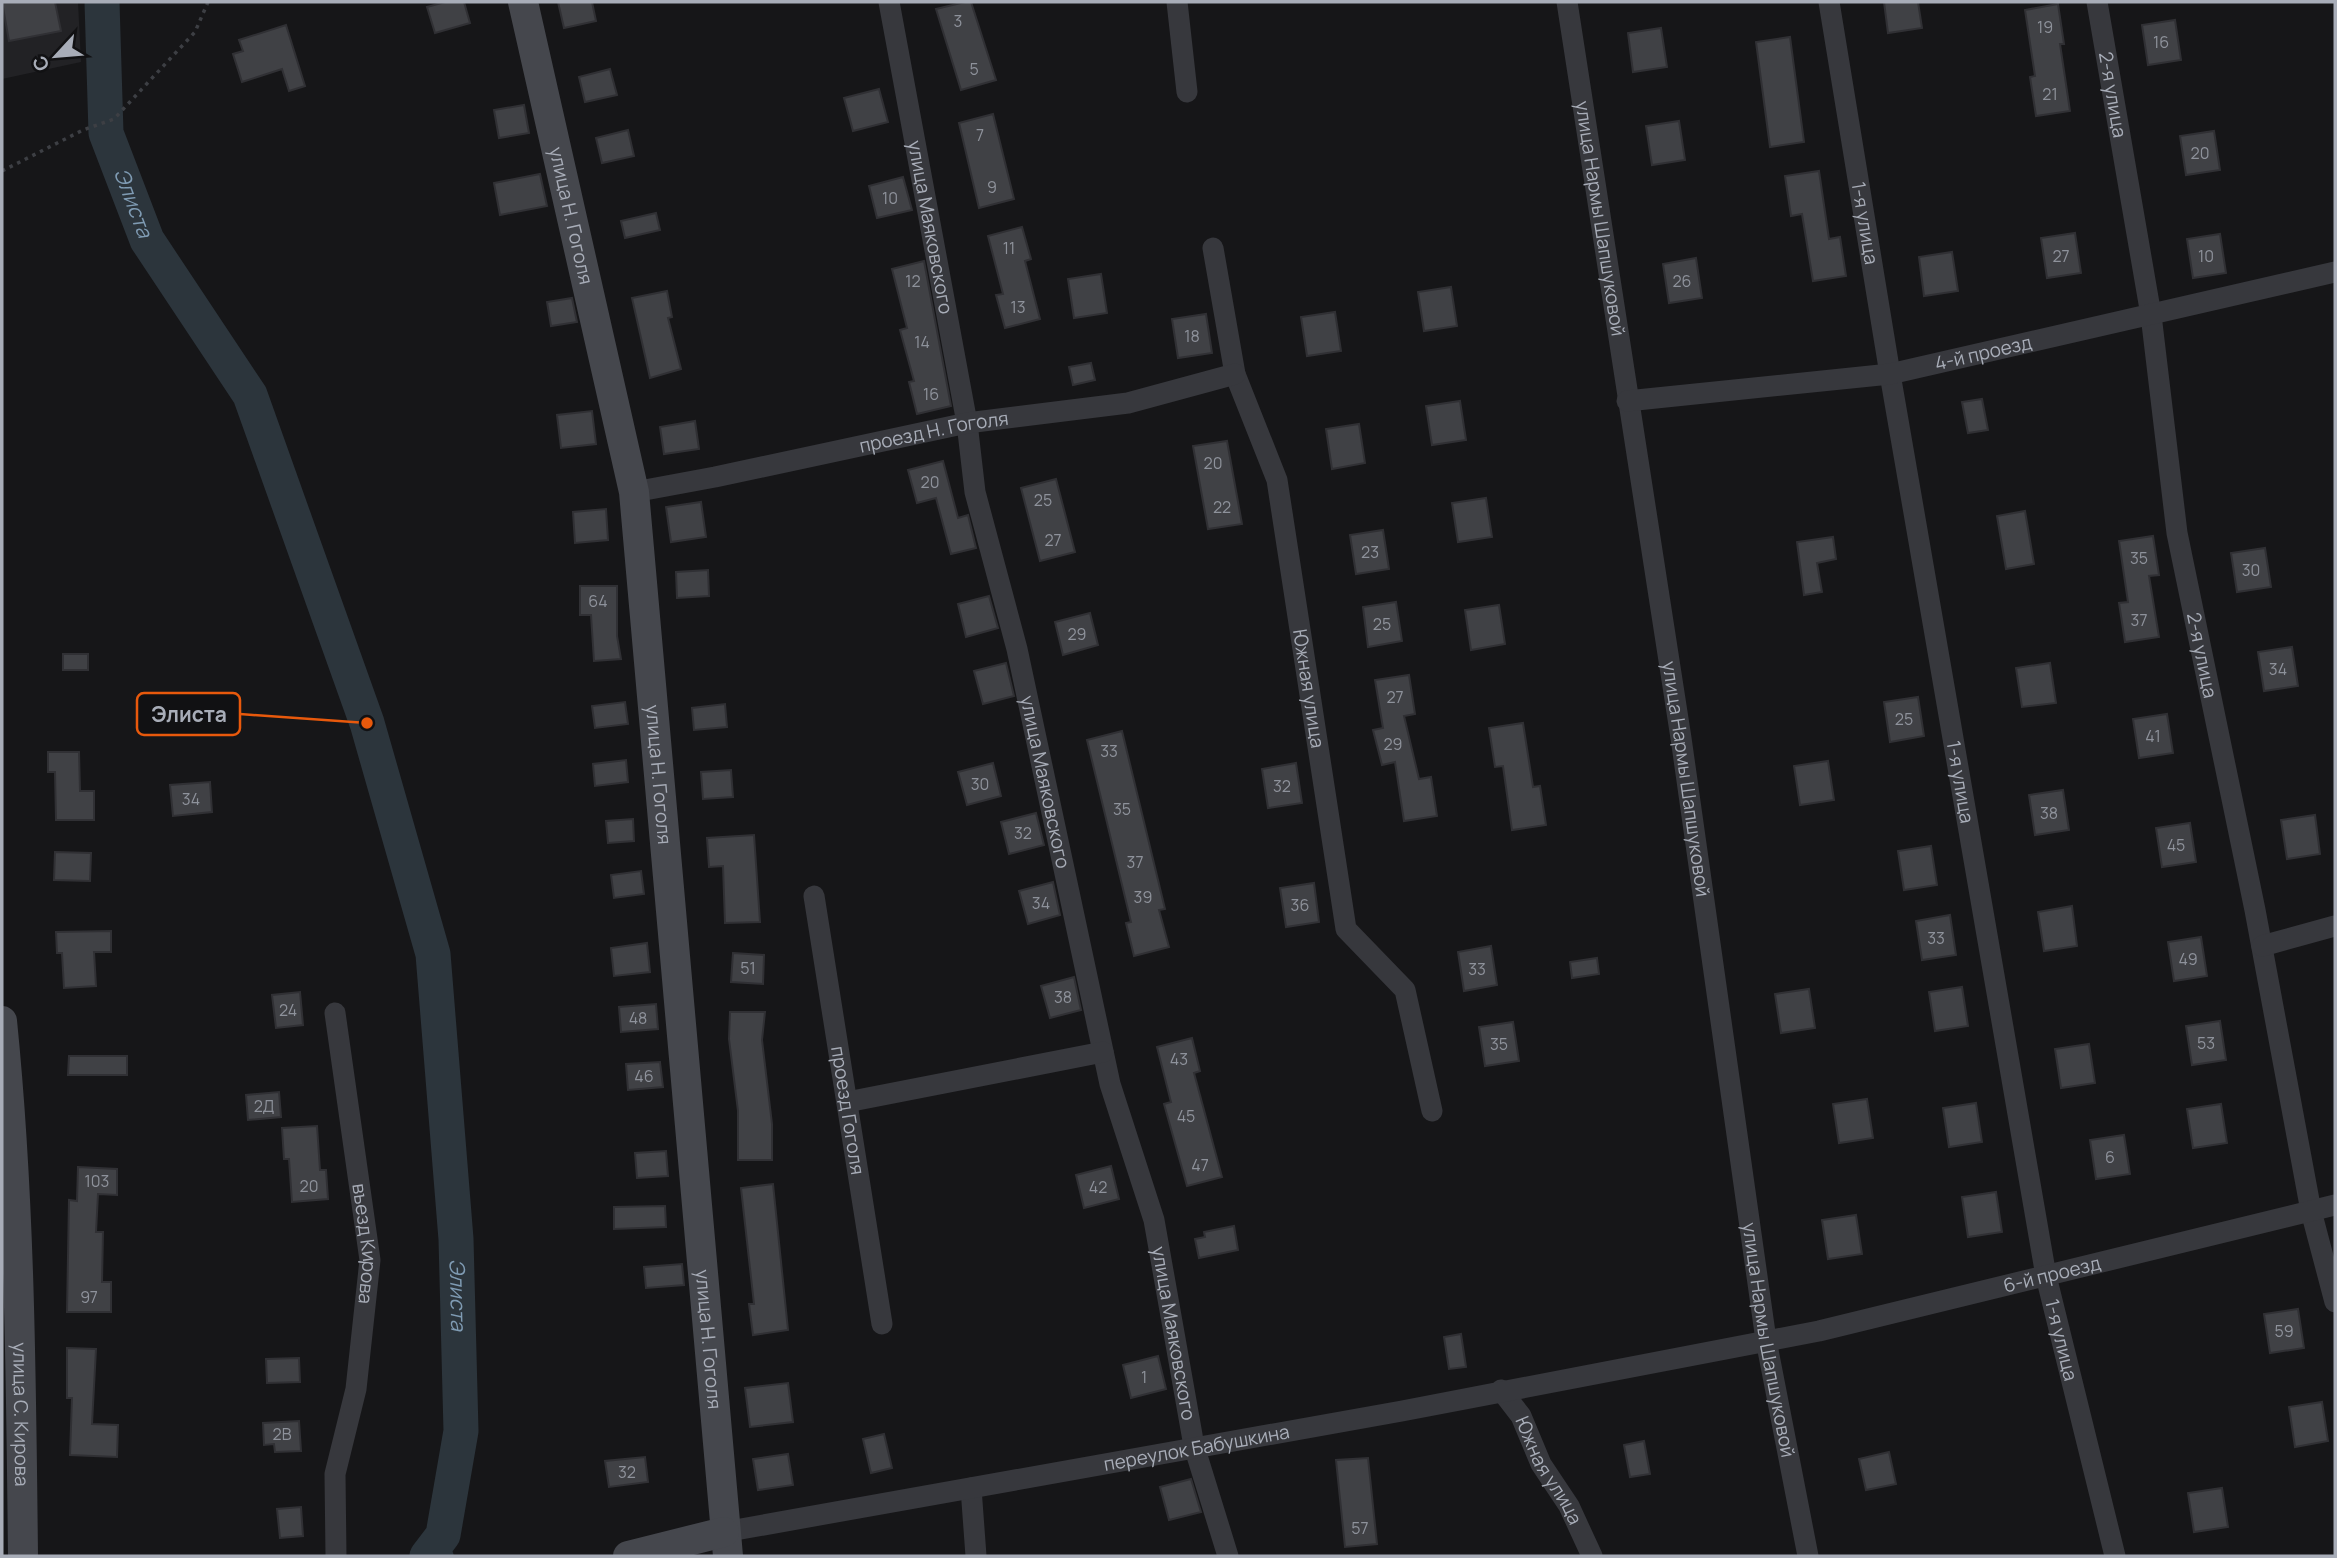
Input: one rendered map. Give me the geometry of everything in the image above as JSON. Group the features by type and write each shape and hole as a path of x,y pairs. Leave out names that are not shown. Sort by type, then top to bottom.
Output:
{"street":[{"name":"улица Н. Гоголя","path":"523,2 634,492 726,1544"},
{"name":"улица Маяковского","path":"889,2 967,423 975,492 1017,649 1110,1084 1154,1220 1194,1446 1228,1556"},
{"path":"1177,2 1187,92"},
{"name":"улица Нармы Шапшуковой","path":"1567,2 1681,738 1766,1340 1808,1556"},
{"name":"1-я улица","path":"1829,2 1889,374 2046,1276 2115,1556"},
{"name":"2-я улица","path":"2097,2 2151,316 2177,533 2262,946 2311,1211 2335,1302"},
{"name":"Южная улица","path":"1213,248 1235,374 1277,481 1346,929 1405,990 1432,1111"},
{"name":"4-й проезд","path":"1627,401 1889,374 2335,272"},
{"name":"проезд Н. Гоголя","path":"634,492 967,423 1128,403 1235,374"},
{"name":"проезд Гоголя","path":"814,896 882,1324"},
{"path":"2262,946 2335,926"},
{"name":"въезд Кирова","path":"335,1013 370,1260 356,1389 335,1474 335,1556"},
{"name":"улица С. Кирова","path":"2,1021 10,1104 16,1236 23,1556"},
{"path":"847,1102 1103,1052"},
{"name":"6-й проезд","path":"1766,1340 1819,1331 2335,1205"},
{"name":"переулок Бабушкина","path":"628,1556 726,1544 971,1488 1194,1446 1402,1411 1766,1340"},
{"name":"Южная улица","path":"1501,1390 1521,1416 1541,1464 1569,1506 1592,1556"},
{"path":"971,1488 976,1556"}],"path":[{"path":"2,171 82,130 114,119 195,32 208,2"}],"shaded area":[{"path":"2,2 78,2 81,62 2,79"}],"building":[{"path":"2,2 55,2 61,31 9,41"},
{"path":"445,2 464,2 470,23 435,33 427,7"},
{"path":"558,2 592,2 596,21 564,28"},
{"path":"971,2 996,80 961,90 936,9"},
{"path":"1884,2 1918,2 1922,28 1888,33"},
{"path":"2058,4 2064,44 2060,44 2070,111 2036,116 2030,77 2035,76 2025,10"},
{"path":"2175,20 2181,60 2148,65 2142,25"},
{"path":"286,25 305,86 289,91 282,69 242,82 233,54 243,51 239,40"},
{"path":"1661,28 1667,67 1633,72 1628,33"},
{"path":"1790,37 1804,142 1770,147 1756,42"},
{"path":"610,69 617,95 585,102 579,77"},
{"path":"879,89 888,122 853,131 844,98"},
{"path":"524,105 529,133 499,138 494,110"},
{"path":"993,114 1014,199 979,208 959,123"},
{"path":"1679,121 1685,160 1652,165 1646,126"},
{"path":"628,130 634,156 602,163 596,138"},
{"path":"2214,131 2220,170 2186,175 2180,136"},
{"path":"1819,171 1829,239 1840,237 1846,276 1813,281 1802,214 1791,216 1785,176"},
{"path":"540,174 547,206 500,215 494,183"},
{"path":"903,177 912,210 877,218 869,186"},
{"path":"656,213 660,230 625,238 621,221"},
{"path":"1022,227 1031,259 1025,261 1040,319 1005,328 996,295 1003,294 988,236"},
{"path":"2075,233 2081,273 2047,278 2041,238"},
{"path":"2220,234 2226,273 2193,278 2187,239"},
{"path":"1952,252 1958,291 1924,296 1919,257"},
{"path":"1696,258 1702,298 1669,303 1663,264"},
{"path":"924,261 951,406 917,414 909,382 914,381 900,330 907,328 892,269"},
{"path":"1101,274 1107,313 1074,318 1068,279"},
{"path":"1451,287 1457,326 1424,331 1418,292"},
{"path":"667,291 672,317 668,318 681,369 650,378 632,298"},
{"path":"572,298 577,322 551,326 547,302"},
{"path":"1335,312 1341,351 1307,356 1301,317"},
{"path":"1206,314 1212,353 1178,358 1172,319"},
{"path":"1091,363 1095,380 1073,385 1069,367"},
{"path":"1982,399 1988,430 1968,433 1962,402"},
{"path":"1460,401 1466,440 1432,445 1426,406"},
{"path":"592,411 596,444 561,448 557,415"},
{"path":"695,421 699,449 664,454 660,427"},
{"path":"1359,424 1365,463 1332,469 1326,429"},
{"path":"1227,441 1242,524 1208,529 1193,446"},
{"path":"943,461 958,518 968,515 976,548 951,554 936,498 917,503 908,470"},
{"path":"1056,479 1075,552 1040,561 1021,488"},
{"path":"1486,498 1492,537 1458,542 1452,503"},
{"path":"701,502 706,537 671,542 666,507"},
{"path":"606,509 608,540 575,543 573,512"},
{"path":"2025,511 2034,564 2006,569 1997,516"},
{"path":"1383,530 1389,569 1356,574 1350,535"},
{"path":"2153,536 2159,575 2149,576 2159,637 2125,642 2119,603 2128,602 2119,541"},
{"path":"1833,537 1836,559 1817,563 1822,592 1804,595 1797,542"},
{"path":"2265,548 2271,587 2237,592 2231,553"},
{"path":"708,570 709,596 677,598 676,572"},
{"path":"580,586 617,586 617,636 621,659 594,661 591,615 580,615"},
{"path":"989,596 998,628 966,637 958,604"},
{"path":"1396,602 1402,641 1368,647 1363,607"},
{"path":"1499,605 1505,644 1471,650 1465,610"},
{"path":"1090,613 1098,645 1063,655 1055,622"},
{"path":"2292,647 2298,686 2264,691 2258,652"},
{"path":"63,654 88,654 88,670 63,670"},
{"path":"1006,663 1014,696 983,704 974,671"},
{"path":"2050,663 2056,703 2022,707 2016,668"},
{"path":"1409,675 1415,714 1404,716 1419,779 1431,777 1437,816 1404,821 1395,762 1382,765 1373,730 1383,728 1375,680"},
{"path":"1918,697 1924,736 1890,742 1884,702"},
{"path":"625,702 628,724 595,728 592,706"},
{"path":"725,704 727,727 694,730 692,708"},
{"path":"2167,714 2173,753 2139,758 2133,719"},
{"path":"1523,723 1533,787 1540,786 1546,825 1512,830 1503,766 1495,767 1489,728"},
{"path":"1122,731 1165,909 1159,910 1169,947 1134,956 1126,923 1131,922 1087,740"},
{"path":"48,752 79,752 80,791 94,791 94,820 56,820 55,772 48,772"},
{"path":"626,760 628,782 595,786 593,764"},
{"path":"1828,761 1834,800 1800,805 1794,766"},
{"path":"993,763 1001,796 967,805 958,772"},
{"path":"1296,763 1302,803 1268,808 1262,769"},
{"path":"731,770 733,797 703,799 701,772"},
{"path":"210,782 212,812 173,816 170,785"},
{"path":"2063,790 2069,830 2035,835 2029,795"},
{"path":"1036,813 1044,845 1009,854 1001,822"},
{"path":"2315,815 2320,854 2287,859 2281,820"},
{"path":"633,819 634,841 608,843 606,821"},
{"path":"2190,823 2196,862 2162,867 2156,828"},
{"path":"754,835 760,922 725,923 723,866 709,867 707,838"},
{"path":"1931,846 1937,885 1904,890 1898,851"},
{"path":"55,852 91,853 90,881 54,880"},
{"path":"641,871 644,894 614,898 611,875"},
{"path":"1053,882 1060,915 1028,924 1019,891"},
{"path":"1314,883 1319,922 1286,927 1280,888"},
{"path":"2072,906 2077,946 2044,951 2038,912"},
{"path":"1950,915 1956,955 1922,960 1916,921"},
{"path":"111,931 111,952 94,952 96,986 64,988 62,953 57,953 56,932"},
{"path":"2201,937 2207,976 2174,981 2168,942"},
{"path":"647,943 650,972 614,976 611,948"},
{"path":"1491,946 1497,985 1464,991 1458,952"},
{"path":"733,953 764,955 763,984 731,982"},
{"path":"1597,958 1599,974 1572,978 1570,962"},
{"path":"1074,977 1081,1010 1050,1018 1041,986"},
{"path":"1962,987 1968,1026 1935,1031 1929,992"},
{"path":"1809,989 1815,1028 1781,1033 1775,994"},
{"path":"300,992 303,1025 276,1028 272,995"},
{"path":"656,1004 658,1029 621,1032 619,1007"},
{"path":"730,1012 765,1012 762,1040 772,1124 772,1160 738,1160 738,1111 729,1039"},
{"path":"2220,1021 2226,1060 2192,1065 2186,1026"},
{"path":"1513,1022 1519,1061 1485,1066 1479,1027"},
{"path":"1192,1038 1200,1071 1194,1073 1222,1177 1187,1186 1164,1104 1171,1102 1157,1047"},
{"path":"2089,1044 2095,1083 2061,1088 2055,1049"},
{"path":"69,1056 127,1056 127,1075 68,1075"},
{"path":"660,1062 663,1087 628,1090 626,1064"},
{"path":"279,1092 281,1117 248,1120 246,1095"},
{"path":"1867,1099 1873,1138 1839,1143 1833,1104"},
{"path":"1976,1103 1982,1142 1949,1147 1943,1108"},
{"path":"2221,1104 2227,1143 2193,1148 2187,1109"},
{"path":"317,1126 320,1170 326,1170 328,1199 292,1202 289,1159 284,1159 282,1128"},
{"path":"2124,1135 2130,1174 2096,1179 2090,1140"},
{"path":"666,1151 668,1176 637,1178 635,1153"},
{"path":"1111,1166 1119,1199 1084,1208 1076,1175"},
{"path":"78,1167 117,1169 117,1195 98,1194 96,1232 103,1232 102,1282 111,1282 111,1312 67,1312 69,1200 77,1201"},
{"path":"773,1184 788,1330 753,1335 749,1304 754,1304 741,1188"},
{"path":"1996,1192 2002,1232 1968,1237 1962,1197"},
{"path":"665,1206 666,1227 614,1229 614,1207"},
{"path":"1856,1215 1862,1254 1828,1259 1822,1220"},
{"path":"1234,1226 1238,1250 1199,1258 1195,1239 1205,1237 1204,1232"},
{"path":"682,1264 684,1285 646,1288 644,1267"},
{"path":"2298,1309 2304,1348 2270,1353 2264,1314"},
{"path":"1461,1334 1466,1367 1449,1369 1444,1337"},
{"path":"67,1348 96,1349 92,1424 118,1425 117,1457 70,1455 72,1398 67,1398"},
{"path":"1158,1356 1166,1389 1131,1398 1123,1365"},
{"path":"299,1358 300,1382 267,1383 266,1359"},
{"path":"788,1383 793,1422 750,1427 745,1388"},
{"path":"2322,1402 2328,1441 2295,1447 2289,1407"},
{"path":"299,1421 301,1451 275,1452 274,1444 264,1445 263,1423"},
{"path":"884,1434 892,1468 871,1473 863,1439"},
{"path":"1644,1441 1650,1474 1630,1477 1624,1445"},
{"path":"1889,1452 1896,1484 1866,1490 1859,1459"},
{"path":"788,1454 793,1485 758,1490 753,1459"},
{"path":"645,1457 648,1482 609,1487 605,1461"},
{"path":"1368,1458 1377,1544 1345,1547 1336,1460"},
{"path":"1191,1479 1201,1512 1169,1520 1160,1487"},
{"path":"2222,1488 2228,1527 2194,1532 2188,1493"},
{"path":"301,1507 303,1536 280,1538 277,1509"}],"waterway":[{"name":"Элиста","path":"102,2 106,133 147,240 250,395 367,723 433,954 456,1239 461,1431 443,1535 427,1556"},
{"path":"443,1535 451,1556"}],"place":[{"name":"Элиста","path":"367,723"}]}
